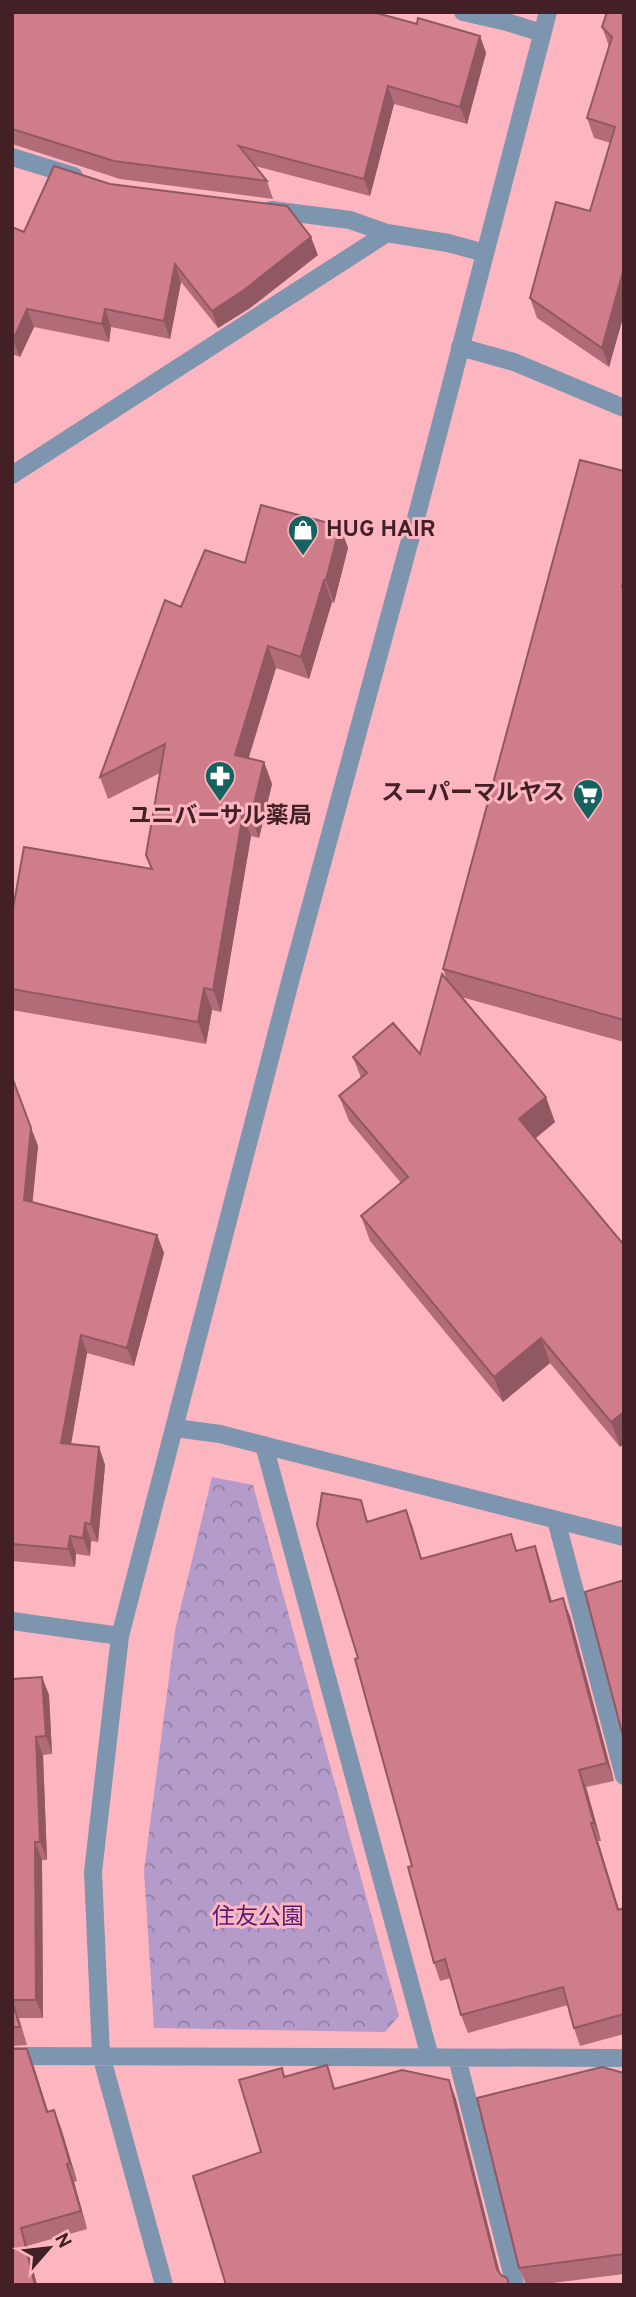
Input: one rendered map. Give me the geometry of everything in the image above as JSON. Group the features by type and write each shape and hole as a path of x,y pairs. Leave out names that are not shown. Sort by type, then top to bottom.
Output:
{"street":[{"path":"463,12 542,33"},
{"path":"164,2285 101,2055 93,1872 120,1636 548,12"},
{"path":"12,157 92,182"},
{"path":"254,208 350,220 387,233 448,243 485,253"},
{"path":"12,475 387,233"},
{"path":"460,347 514,362 624,408"},
{"path":"175,1428 220,1434 624,1537"},
{"path":"264,1445 430,2057"},
{"path":"556,1520 624,1776"},
{"path":"12,1621 120,1636"},
{"path":"12,2056 624,2058"},
{"path":"457,2057 515,2285"}],"green space":[{"name":"住友公園","path":"212,1477 253,1485 399,2016 385,2032 154,2028 144,1871 175,1631"}],"building":[{"path":"12,12 373,12 417,24 418,18 480,36 460,107 388,86 364,179 239,146 267,181 114,161 12,129"},
{"path":"607,12 624,12 624,268 602,348 530,298 556,202 590,211 615,127 587,118 612,37 602,27"},
{"path":"54,166 110,184 287,206 311,237 244,290 212,311 175,264 164,321 105,309 102,324 27,309 13,340 12,227 24,232"},
{"path":"580,460 624,471 624,1020 443,969"},
{"path":"261,505 340,526 301,657 268,646 235,755 264,762 251,816 243,814 213,990 204,988 198,1022 12,989 12,914 24,847 152,869 146,855 165,744 100,777 165,600 181,607 205,550 245,563"},
{"path":"442,974 546,1097 519,1119 624,1245 624,1412 611,1422 541,1338 494,1377 361,1216 408,1177 339,1096 367,1073 353,1057 393,1023 420,1054"},
{"path":"12,1077 31,1128 24,1200 157,1235 127,1348 81,1335 61,1443 99,1447 91,1524 85,1523 83,1538 70,1536 68,1549 12,1544"},
{"path":"322,1493 361,1500 367,1522 406,1510 421,1559 511,1534 516,1551 535,1546 550,1602 563,1598 607,1763 579,1770 594,1823 591,1823 618,1910 624,1908 624,2014 574,2028 563,1987 461,2015 445,1959 434,1963 408,1867 412,1866 355,1659 358,1658 317,1525"},
{"path":"624,1580 624,1740 585,1592"},
{"path":"42,1677 46,1736 36,1737 40,1842 35,1842 36,2000 12,2000 12,1679"},
{"path":"12,2001 20,2027 12,2027"},
{"path":"12,2049 27,2049 47,2112 54,2110 81,2211 21,2228 35,2285 12,2285"},
{"path":"327,2065 334,2089 402,2070 449,2080 497,2269 507,2278 509,2285 226,2285 193,2176 261,2152 239,2080 282,2068 284,2077"},
{"path":"602,2067 624,2073 624,2254 519,2268 477,2098"}],"place":[{"name":"HUG HAIR","path":"303,557"},
{"name":"ユニバーサル薬局","path":"220,803"},
{"name":"スーパーマルヤス","path":"588,821"}]}
